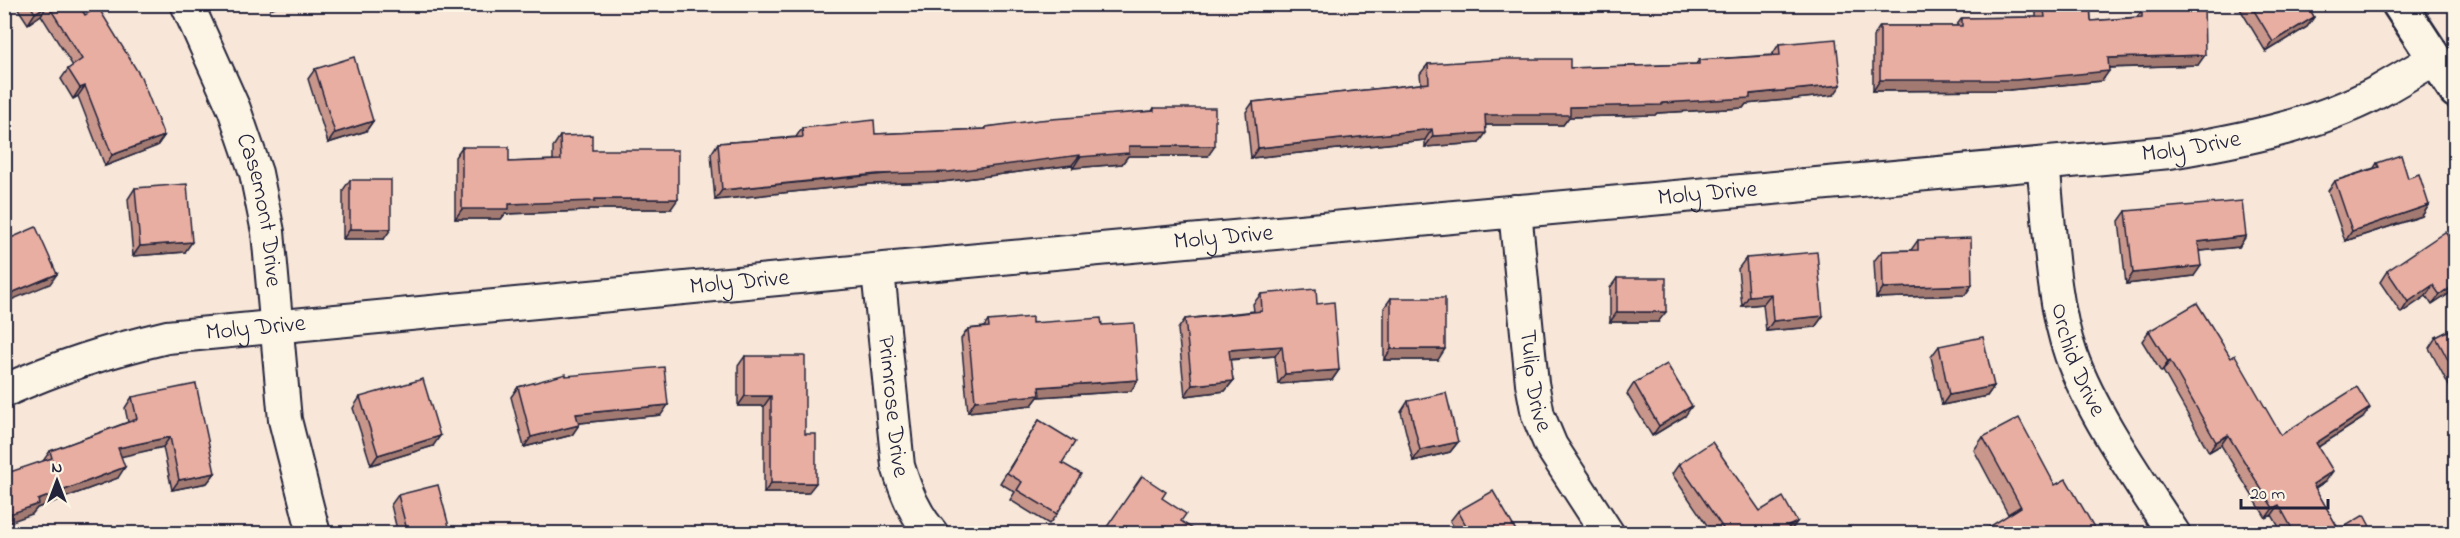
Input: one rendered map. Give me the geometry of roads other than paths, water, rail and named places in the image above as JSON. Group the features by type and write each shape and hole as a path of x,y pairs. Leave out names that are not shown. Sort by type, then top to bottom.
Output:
{"main road":[{"path":"2399,4 2456,91"}],"street":[{"name":"Casemont Drive","path":"187,4 234,110 256,173 268,232 285,420 314,534"},
{"name":"Moly Drive","path":"4,391 46,372 106,351 167,337 2170,152 2242,140 2318,118 2377,92 2434,58"},
{"name":"Orchid Drive","path":"2043,164 2058,307 2070,354 2090,399 2174,534"},
{"name":"Tulip Drive","path":"1515,211 1532,383 1538,416 1551,446 1608,534"},
{"name":"Primrose Drive","path":"878,271 898,466 907,495 921,521 932,534"}]}
